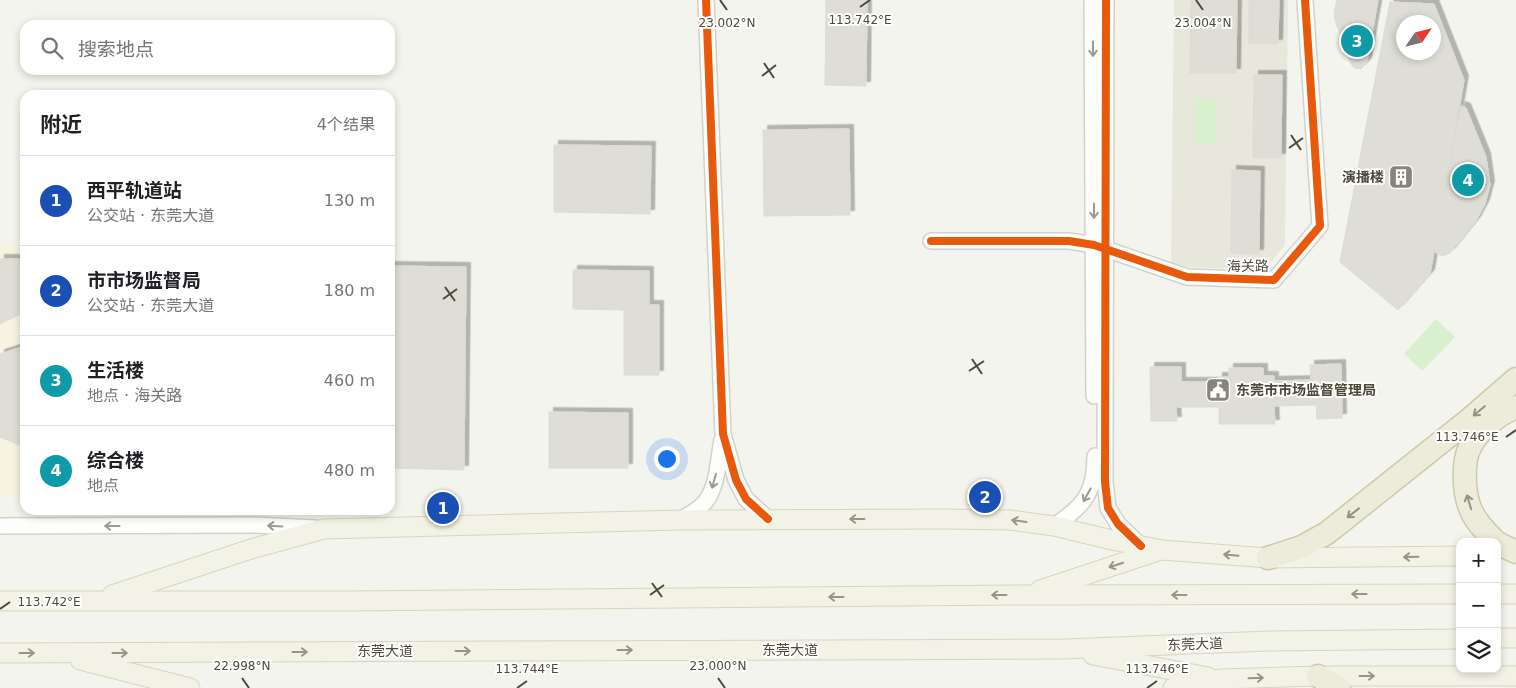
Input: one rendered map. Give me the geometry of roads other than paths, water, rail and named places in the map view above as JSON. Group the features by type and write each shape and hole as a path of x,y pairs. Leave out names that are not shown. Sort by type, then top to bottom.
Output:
{"highway":[{"path":"1268,558 1302,547 1327,533 1516,379"},
{"path":"1493,538 1484,530 1470,509 1465,488 1466,465 1469,449 1482,431 1497,418 1516,407"},
{"path":"1501,545 1516,554"},
{"path":"1318,676 1339,688"}],"main road":[{"path":"94,601 251,549 324,529 680,520 1001,520 1054,526 1162,550 1268,558 1456,556"},
{"path":"1024,595 1162,550"},
{"path":"1501,556 1516,554"},
{"path":"0,601 358,601 1024,595 1456,594"},
{"path":"1501,594 1516,594"},
{"path":"1501,638 1516,638"},
{"name":"东莞大道","path":"0,653 1065,650 1269,641 1456,639"},
{"path":"1065,650 1220,679"},
{"path":"54,653 190,688"},
{"path":"1173,688 1220,679 1318,676 1516,676"}],"street":[{"path":"680,520 706,501 714,483 723,434 706,0"},
{"path":"1092,0 1104,482 1108,508 1118,524 1141,546"},
{"path":"1054,526 1071,515 1083,502 1090,490 1095,475 1106,0"},
{"name":"海关路","path":"931,241 1069,241 1099,247 1187,277 1274,280 1320,226 1305,0"},
{"path":"723,434 736,480 746,499 768,520"},
{"path":"0,526 254,525 324,529"}],"place":[{"name":"生活楼","path":"1357,41"},
{"name":"演播楼","path":"1401,177"},
{"name":"综合楼","path":"1468,180"},
{"name":"东莞市市场监督管理局","path":"1218,390"},
{"name":"市市场监督局","path":"985,497"},
{"name":"西平轨道站","path":"443,508"}]}
